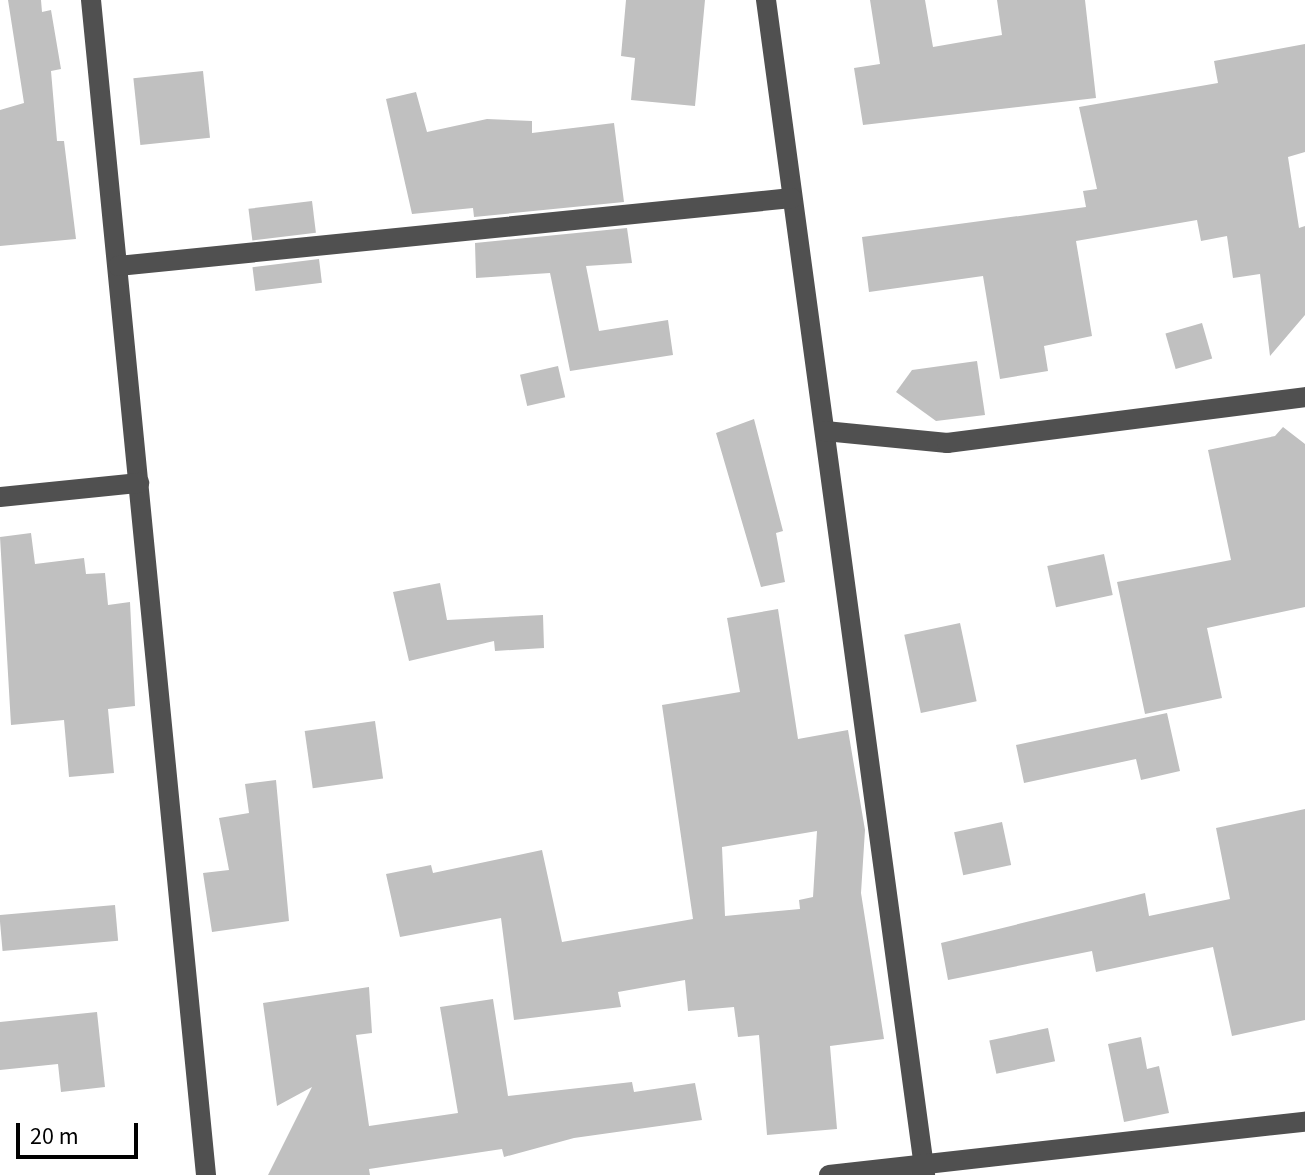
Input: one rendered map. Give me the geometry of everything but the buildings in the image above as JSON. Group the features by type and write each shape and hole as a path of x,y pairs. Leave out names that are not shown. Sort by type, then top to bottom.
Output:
{"street":[{"path":"91,0 206,1175"},
{"path":"766,0 925,1169"},
{"path":"118,266 792,198"},
{"path":"825,431 947,443 1305,397"},
{"path":"0,497 139,483"},
{"path":"829,1175 925,1169 1305,1122"}]}
